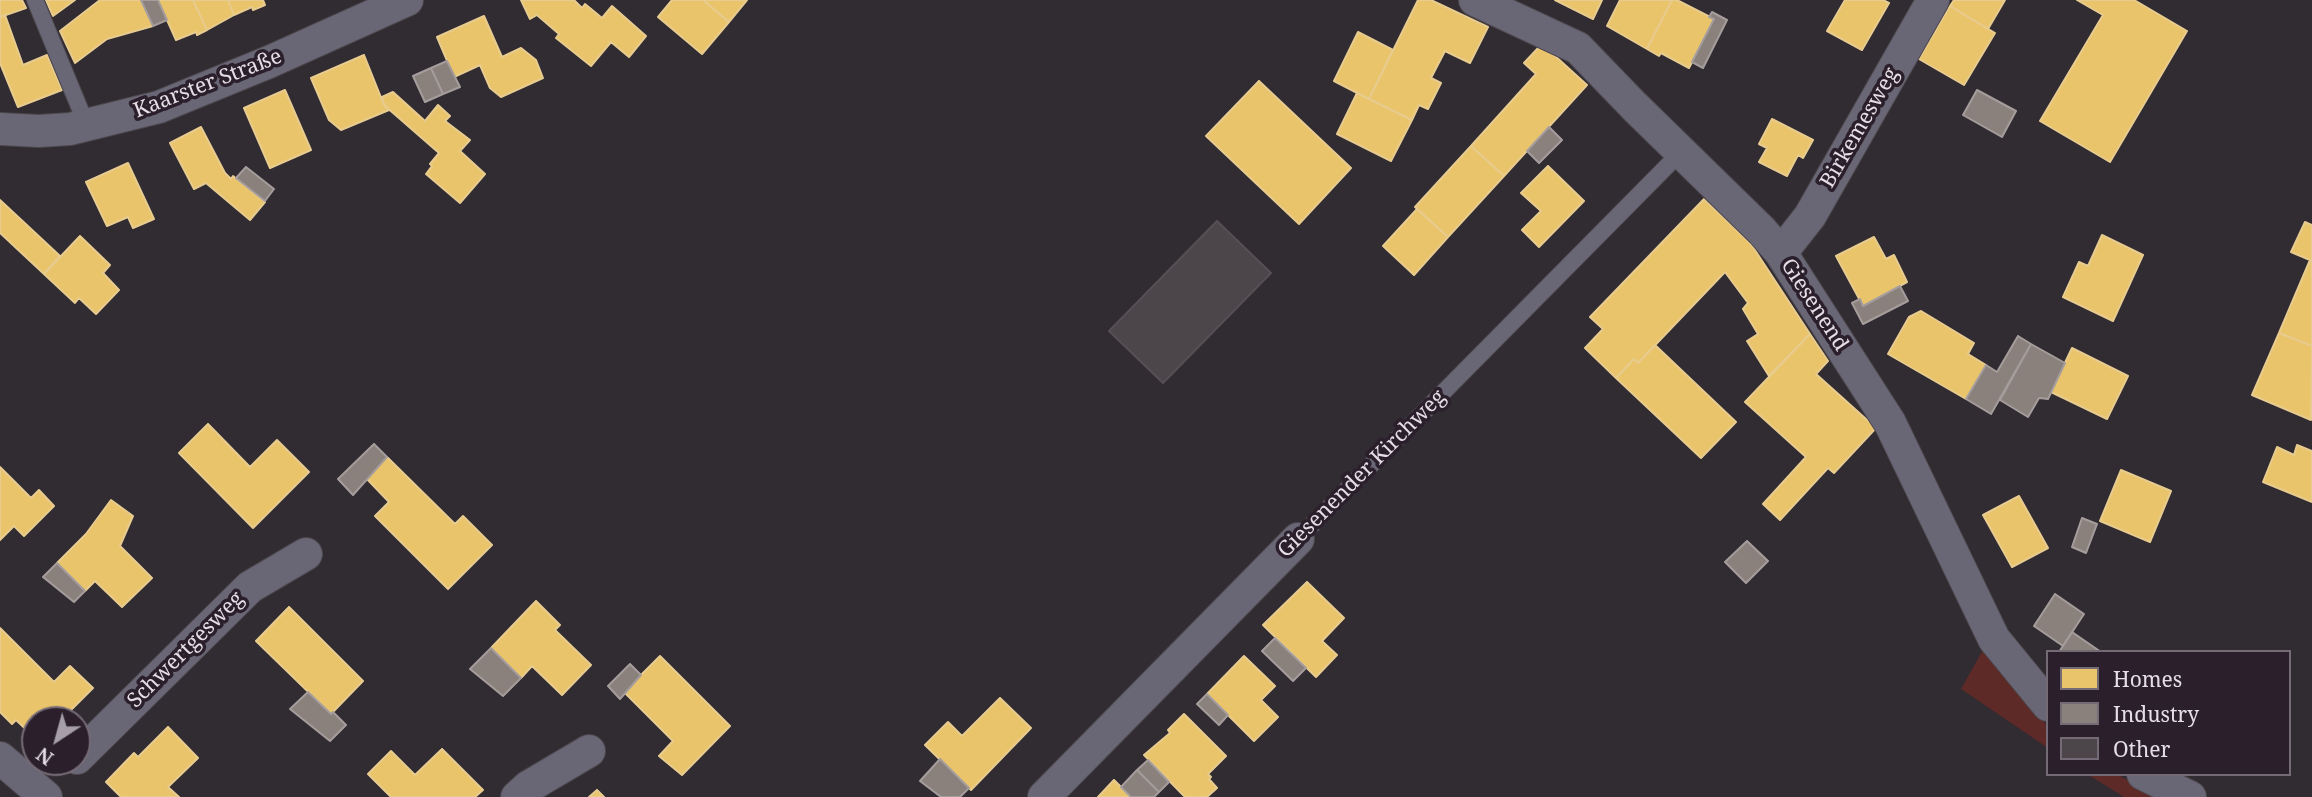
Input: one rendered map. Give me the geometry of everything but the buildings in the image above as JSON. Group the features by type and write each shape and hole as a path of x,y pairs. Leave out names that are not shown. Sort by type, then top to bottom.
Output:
{"street":[{"name":"Kaarster Straße","path":"0,129 39,131 87,125 159,107 269,62 407,0"},
{"name":"Giesenend","path":"1475,0 1578,48 1762,230 1781,253 1890,423 1994,639 2046,703"},
{"name":"Birkemesweg","path":"1781,253 1810,216 1933,0"},
{"name":"Giesenender Kirchweg","path":"1044,797 1298,539"},
{"name":"Schwertgesweg","path":"91,744 250,587 306,554"},
{"path":"517,797 528,787 589,751"},
{"name":"Schwertgesweg","path":"4,769 44,795 61,776"},
{"path":"2147,776 2190,797"}],"lane":[{"path":"35,0 87,125"},
{"name":"Giesenender Kirchweg","path":"1298,539 1681,152"}],"shaded area":[{"path":"1984,648 2046,725 2046,747 1961,689"},
{"path":"2090,776 2120,776 2156,797 2124,797"}]}
